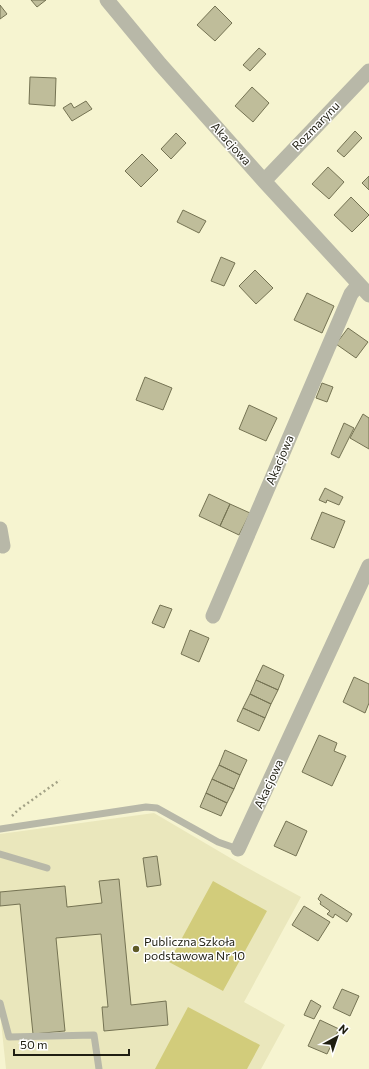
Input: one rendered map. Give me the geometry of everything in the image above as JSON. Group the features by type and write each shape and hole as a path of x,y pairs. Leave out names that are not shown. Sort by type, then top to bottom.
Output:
{"street":[{"name":"Akacjowa","path":"107,0 160,64 264,181 369,295"},
{"name":"Rozmarynu","path":"264,181 369,72"},
{"name":"Akacjowa","path":"214,616 351,294 359,284"},
{"path":"0,529 3,546"},
{"name":"Akacjowa","path":"238,849 369,566"}],"lane":[{"path":"0,829 146,807 157,808 218,842 238,849"},
{"path":"0,854 47,868"},
{"path":"0,1004 9,1038 94,1035 99,1069"}],"path":[{"path":"0,829 18,810 60,780"}],"shaded area":[{"name":"Publiczna Szkoła podstawowa Nr 10","path":"154,813 244,866 301,897 244,1002 285,1025 261,1069 6,1069 0,1012 0,834"},
{"path":"213,881 267,911 223,991 169,962"},
{"path":"188,1007 260,1045 247,1069 155,1069"}],"building":[{"path":"31,0 46,0 37,7"},
{"path":"0,5 7,14 0,19"},
{"path":"215,6 232,23 215,41 197,25"},
{"path":"259,48 266,54 250,71 243,65"},
{"path":"30,77 56,78 55,106 29,104"},
{"path":"252,87 269,103 253,122 235,106"},
{"path":"86,101 92,109 72,121 63,108 71,103 74,108"},
{"path":"355,131 362,138 344,157 337,151"},
{"path":"176,133 186,143 171,159 161,149"},
{"path":"142,154 158,170 141,187 125,171"},
{"path":"328,167 344,182 329,199 312,184"},
{"path":"369,176 369,190 362,183"},
{"path":"351,197 369,215 352,232 334,215"},
{"path":"183,210 206,221 199,233 177,222"},
{"path":"221,257 235,263 224,286 211,281"},
{"path":"255,270 273,288 256,304 239,286"},
{"path":"307,293 334,306 322,333 294,320"},
{"path":"348,328 368,342 356,358 336,344"},
{"path":"145,377 172,388 163,410 136,400"},
{"path":"322,383 333,387 327,402 316,398"},
{"path":"249,405 277,418 266,441 239,429"},
{"path":"363,414 369,418 369,449 350,438"},
{"path":"344,423 354,428 339,458 331,454"},
{"path":"325,488 343,497 339,505 327,500 326,503 319,500"},
{"path":"209,494 230,504 220,526 199,516"},
{"path":"230,504 250,513 239,535 220,526"},
{"path":"322,512 345,521 334,548 311,539"},
{"path":"160,605 172,609 164,628 152,623"},
{"path":"190,630 209,638 199,662 181,654"},
{"path":"263,665 284,675 278,690 256,680"},
{"path":"354,677 369,684 369,703 365,713 343,702"},
{"path":"256,680 278,690 271,704 250,694"},
{"path":"250,694 271,704 265,718 243,708"},
{"path":"243,708 265,718 259,731 237,721"},
{"path":"319,735 337,743 334,751 346,756 332,786 302,772"},
{"path":"225,750 247,760 240,775 219,765"},
{"path":"219,765 240,775 234,789 212,779"},
{"path":"212,779 234,789 227,803 206,793"},
{"path":"206,793 227,803 221,816 200,807"},
{"path":"286,821 307,831 296,856 274,846"},
{"path":"157,856 161,885 147,887 143,858"},
{"path":"119,879 131,1005 166,1001 168,1025 104,1031 102,1007 108,1007 101,934 56,938 65,1031 33,1034 20,904 0,906 0,892 65,886 67,907 102,903 99,881"},
{"path":"321,894 352,914 347,922 335,914 333,918 327,914 330,911 320,904 321,902 318,899"},
{"path":"304,906 330,922 318,941 292,925"},
{"path":"342,989 359,996 350,1016 333,1008"},
{"path":"311,1000 321,1006 314,1019 304,1015"},
{"path":"320,1020 339,1029 327,1054 308,1046"}],"place":[{"name":"Publiczna Szkoła podstawowa Nr 10","path":"136,949"}]}
